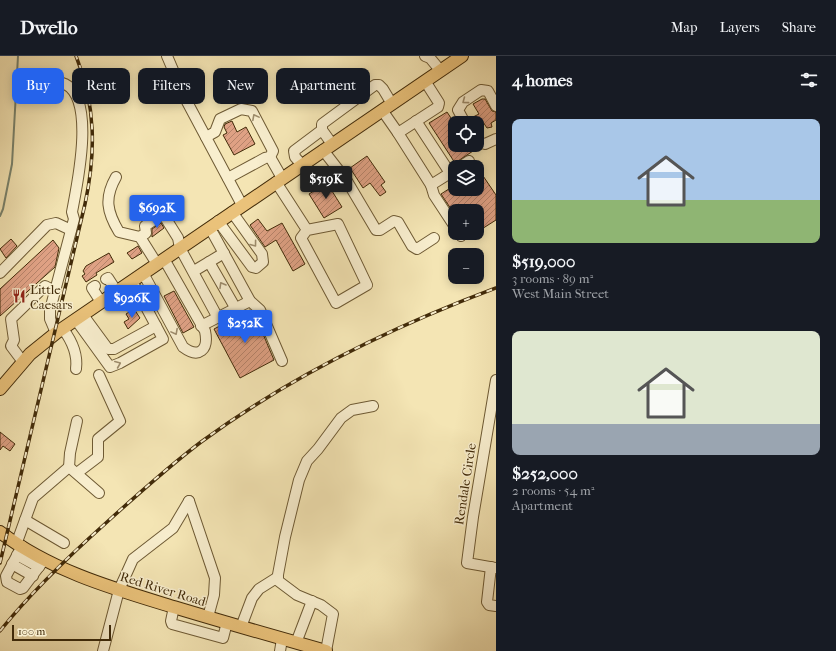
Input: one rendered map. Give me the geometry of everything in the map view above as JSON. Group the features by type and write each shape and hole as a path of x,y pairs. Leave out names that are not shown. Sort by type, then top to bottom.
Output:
{"main road":[{"path":"0,389 23,362 60,331 214,224 462,56"},
{"name":"Red River Road","path":"0,532 19,548 42,563 119,590 227,622 281,645 296,643 326,651"}],"street":[{"path":"167,56 185,98 242,205"},
{"path":"398,133 438,107 439,103 430,58 426,57"},
{"path":"64,84 75,93 82,124 82,155 72,212 74,219 50,310 50,320 60,331 70,338 77,360 76,370"},
{"path":"324,149 322,124 375,85 379,85 383,89 387,107 398,133 431,185 434,195 448,216"},
{"path":"462,116 458,110 460,105 481,90 488,91 496,106"},
{"path":"206,137 215,132 220,119 241,109 252,111 271,154 279,180 307,230"},
{"path":"416,121 448,165"},
{"path":"302,165 295,157 294,151 322,130"},
{"path":"310,139 324,149 347,181 376,230 380,230 394,221 398,222 412,246 417,249 434,238"},
{"path":"484,144 496,139"},
{"path":"228,178 271,154"},
{"path":"431,185 448,175"},
{"path":"116,177 110,188 108,208 111,218 119,232 140,237 160,262 204,331 206,345 196,352 189,352 183,347 144,273"},
{"path":"214,224 252,267 256,268 263,262 262,254 232,212"},
{"path":"140,237 146,232 145,226 163,214 178,238 180,248 194,271 218,318"},
{"path":"0,273 47,225 56,223 71,230"},
{"path":"214,224 224,253 250,301 260,310 282,360"},
{"path":"338,224 367,285 336,303 301,238 307,230 338,224"},
{"path":"194,271 224,253"},
{"path":"209,262 236,309"},
{"path":"106,279 108,278 117,292"},
{"path":"80,317 110,367 163,339 132,281"},
{"path":"23,362 11,346 14,340 11,319 44,286 55,291"},
{"path":"96,286 92,288 101,302"},
{"path":"201,326 250,301"},
{"path":"80,317 108,349 114,349 156,326"},
{"path":"42,563 22,589 7,582 6,576 19,548 25,520 33,498 73,470 98,457 98,439 120,421 99,375"},
{"name":"Rendale Circle","path":"494,568 467,563 473,516 496,380"},
{"path":"326,651 333,614 321,605 297,595 278,580 278,577 299,480 306,461 318,449 341,418 352,410 373,406"},
{"path":"77,421 70,452 73,470 99,493"},
{"path":"103,651 119,590 133,560 173,528 189,501 214,578 214,594 208,617"},
{"path":"25,520 64,543"},
{"path":"12,564 33,576"},
{"path":"494,568 487,602 489,605 496,606"},
{"path":"241,627 252,598 259,589 278,577"},
{"path":"296,643 312,601"},
{"path":"174,607 171,621 172,624 223,638 227,622"}],"building":[{"path":"485,99 492,111 496,112 496,120 491,123 492,127 487,128 484,124 484,116 475,116 479,114 473,104"},
{"path":"447,112 450,116 448,116 448,152 472,152 460,160 453,160 429,123"},
{"path":"232,121 237,132 246,127 255,144 234,155 223,135 227,133 224,127 225,124"},
{"path":"367,156 385,182 381,185 386,192 380,196 370,183 363,188 350,168"},
{"path":"484,177 496,195 496,220 484,228 484,204 448,204 441,194 448,190 448,196 484,196"},
{"path":"327,183 342,207 324,218 309,194"},
{"path":"258,219 267,231 282,223 305,264 293,271 276,240 265,247 250,225"},
{"path":"161,223 164,228 152,237 152,229"},
{"path":"11,239 17,246 6,258 0,249"},
{"path":"53,240 59,248 55,267 0,316 0,289"},
{"path":"138,246 142,253 132,259 127,253"},
{"path":"109,253 114,262 96,273 97,275 86,282 82,276 85,274 83,271 86,266"},
{"path":"174,291 194,327 183,333 164,296"},
{"path":"134,309 140,318 128,329 124,322 129,319 126,314"},
{"path":"250,310 255,315 274,360 240,378 214,329"},
{"path":"0,432 15,444 10,451 3,446 0,450"}],"waterway":[{"path":"0,216 3,209 12,164 18,56"}],"railway":[{"path":"0,563 89,185 92,148 91,111 83,74 76,56"},
{"path":"0,631 38,588 93,535 177,461 235,418 306,375 381,336 496,288"}],"place":[{"name":"Little Caesars","path":"19,296"}]}
